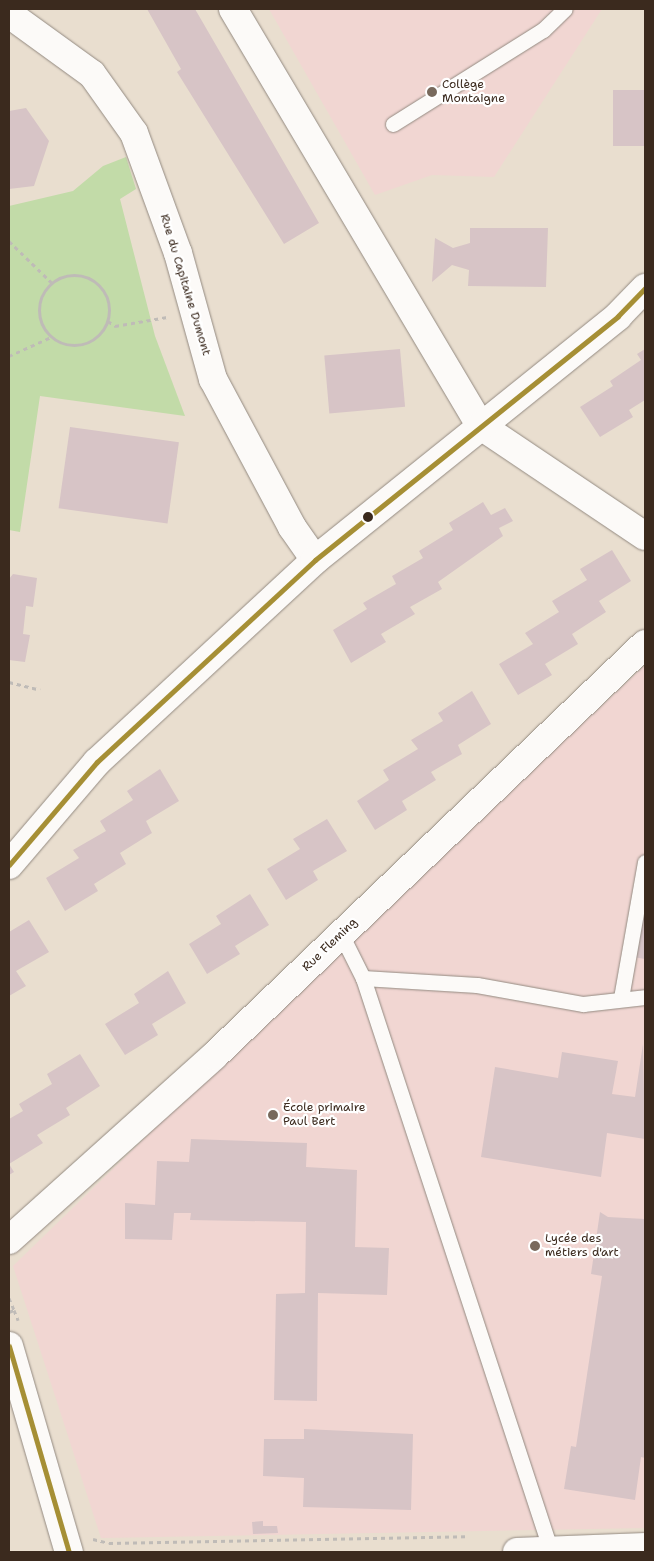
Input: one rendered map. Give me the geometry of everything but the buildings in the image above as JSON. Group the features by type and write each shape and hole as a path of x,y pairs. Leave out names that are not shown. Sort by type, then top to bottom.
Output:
{"street":[{"path":"233,9 481,426 645,536"},
{"name":"Rue du Capitaine Dumont","path":"9,14 92,74 134,133 194,311 213,379 292,527 315,560"},
{"path":"9,865 97,762 315,560 618,316 645,288"},
{"name":"Rue Fleming","path":"9,1240 341,934 645,644"},
{"path":"14,1335 78,1544"},
{"path":"517,1552 645,1547"}],"lane":[{"path":"393,124 544,30 565,9"},
{"path":"621,998 645,862"},
{"path":"341,934 363,978 551,1551"},
{"path":"363,978 477,985 583,1004 621,998 645,997"}],"path":[{"path":"9,241 52,282"},
{"path":"73,275 95,281 108,299 108,321 103,332 85,345 67,345 51,337 39,316 44,292 52,282 73,275"},
{"path":"108,321 114,326 194,311"},
{"path":"9,356 51,337"},
{"path":"9,682 40,690"},
{"path":"9,1298 14,1310 14,1335"},
{"path":"9,1312 14,1310"},
{"path":"78,1544 467,1536"}],"shaded area":[{"name":"Collège Montaigne","path":"269,9 602,9 494,177 432,175 375,195"},
{"path":"645,665 645,1528 101,1538 13,1266 323,965"}],"green space":[{"path":"126,157 136,189 120,199 155,336 185,416 40,396 20,532 9,530 9,206 73,191 103,166"}],"transit line":[{"path":"9,865 97,762 315,560 618,316 645,288"},
{"path":"9,1346 69,1552"}],"place":[{"name":"Collège Montaigne","path":"432,92"},
{"name":"École primaire Paul Bert","path":"273,1115"},
{"name":"Lycée des métiers d'art","path":"535,1246"}]}
